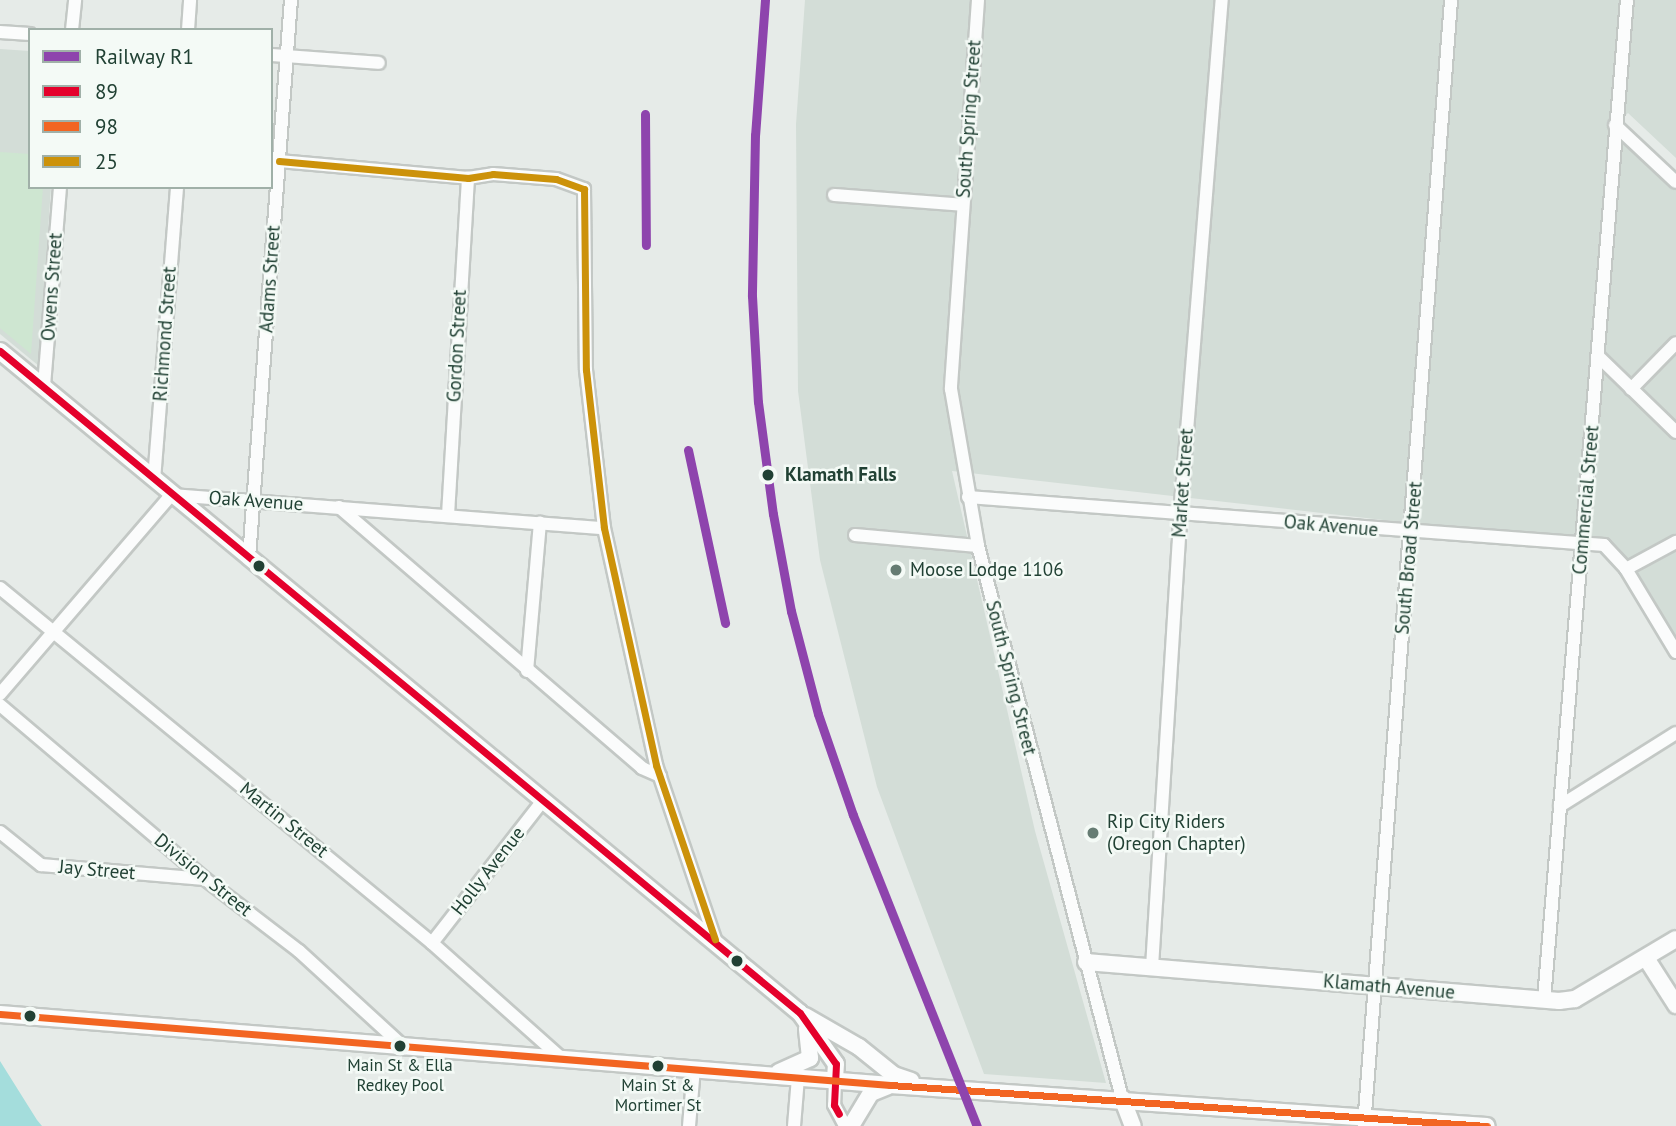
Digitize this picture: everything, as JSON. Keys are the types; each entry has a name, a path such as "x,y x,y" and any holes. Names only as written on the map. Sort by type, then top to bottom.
{"street":[{"path":"72,28 75,0"},
{"path":"188,28 190,0"},
{"name":"Adams Street","path":"249,558 291,0"},
{"name":"South Spring Street","path":"978,0 950,389 978,546 1122,1098"},
{"name":"Market Street","path":"1152,967 1181,510 1222,0"},
{"name":"South Broad Street","path":"1364,1121 1451,0"},
{"name":"Commercial Street","path":"1544,1000 1600,358 1615,125 1628,0"},
{"path":"0,32 28,34"},
{"path":"273,55 379,63"},
{"path":"1615,125 1676,182"},
{"path":"279,161 468,178 494,174 556,179 584,189 586,370 604,528 660,776 715,939"},
{"name":"Gordon Street","path":"447,515 468,178"},
{"name":"Owens Street","path":"44,386 60,189"},
{"name":"Richmond Street","path":"154,480 177,189"},
{"path":"834,195 963,205"},
{"path":"1631,389 1676,343"},
{"path":"0,351 171,495 715,939 800,1013 859,1047 894,1075 929,1088"},
{"path":"1600,358 1676,432"},
{"path":"0,694 171,495"},
{"name":"Oak Avenue","path":"171,495 604,528"},
{"name":"Oak Avenue","path":"968,498 1181,510 1411,532 1604,545 1626,569 1676,652"},
{"path":"339,507 642,768 660,776"},
{"path":"527,671 540,523"},
{"path":"855,535 978,546"},
{"path":"1626,569 1676,542"},
{"name":"Martin Street","path":"0,588 432,943 562,1059"},
{"name":"Division Street","path":"0,705 205,878 299,951 405,1048"},
{"path":"1560,806 1676,733"},
{"name":"Holly Avenue","path":"432,943 544,799"},
{"name":"Jay Street","path":"0,832 41,865 205,878"},
{"name":"Klamath Avenue","path":"1086,962 1544,1000 1575,999 1676,939"},
{"path":"1646,958 1676,1005"},
{"path":"770,1075 810,1058 811,1038 800,1013"},
{"path":"800,1013 836,1064 834,1105 845,1126"},
{"path":"0,1014 929,1088 1122,1098 1364,1121 1487,1126"},
{"path":"689,1126 694,1068"},
{"path":"794,1126 798,1077"},
{"path":"851,1126 871,1093 890,1085"},
{"path":"1122,1098 1133,1126"}],"shaded area":[{"path":"805,0 1676,0 1676,158 1628,113 1615,125 1676,182 1676,652 1604,545 952,471 1035,831 1106,1083 984,1074 877,787 820,560 798,391 796,124"},
{"path":"0,49 28,51 28,189 51,189 39,366 0,334"}],"green space":[{"path":"0,152 28,154 28,189 43,189 31,354 0,328"}],"water":[{"path":"0,1061 37,1120 42,1126 0,1126"}],"railway":[{"path":"765,0 755,135 752,296 758,402 773,514 791,611 818,714 853,815 977,1126"},
{"path":"645,114 646,245"},
{"path":"688,450 725,623"}],"rail line":[{"name":"R1","path":"765,0 755,135 752,296 758,402 773,514 791,611 818,714 853,815 977,1126"},
{"name":"R1","path":"645,114 646,245"},
{"name":"R1","path":"688,450 725,623"}],"transit line":[{"name":"25","path":"279,161 468,178 493,174 556,179 584,189 586,370 604,528 656,765 715,939"},
{"name":"89","path":"0,351 800,1013 836,1064 834,1105 839,1114"},
{"name":"98","path":"0,1014 890,1085 1487,1126"}],"place":[{"name":"Klamath Falls","path":"768,475"},
{"name":"Moose Lodge 1106","path":"896,570"},
{"name":"Rip City Riders (Oregon Chapter)","path":"1093,833"},
{"name":"Main St & Ella Redkey Pool","path":"400,1046"},
{"name":"Main St & Mortimer St","path":"658,1066"}]}
